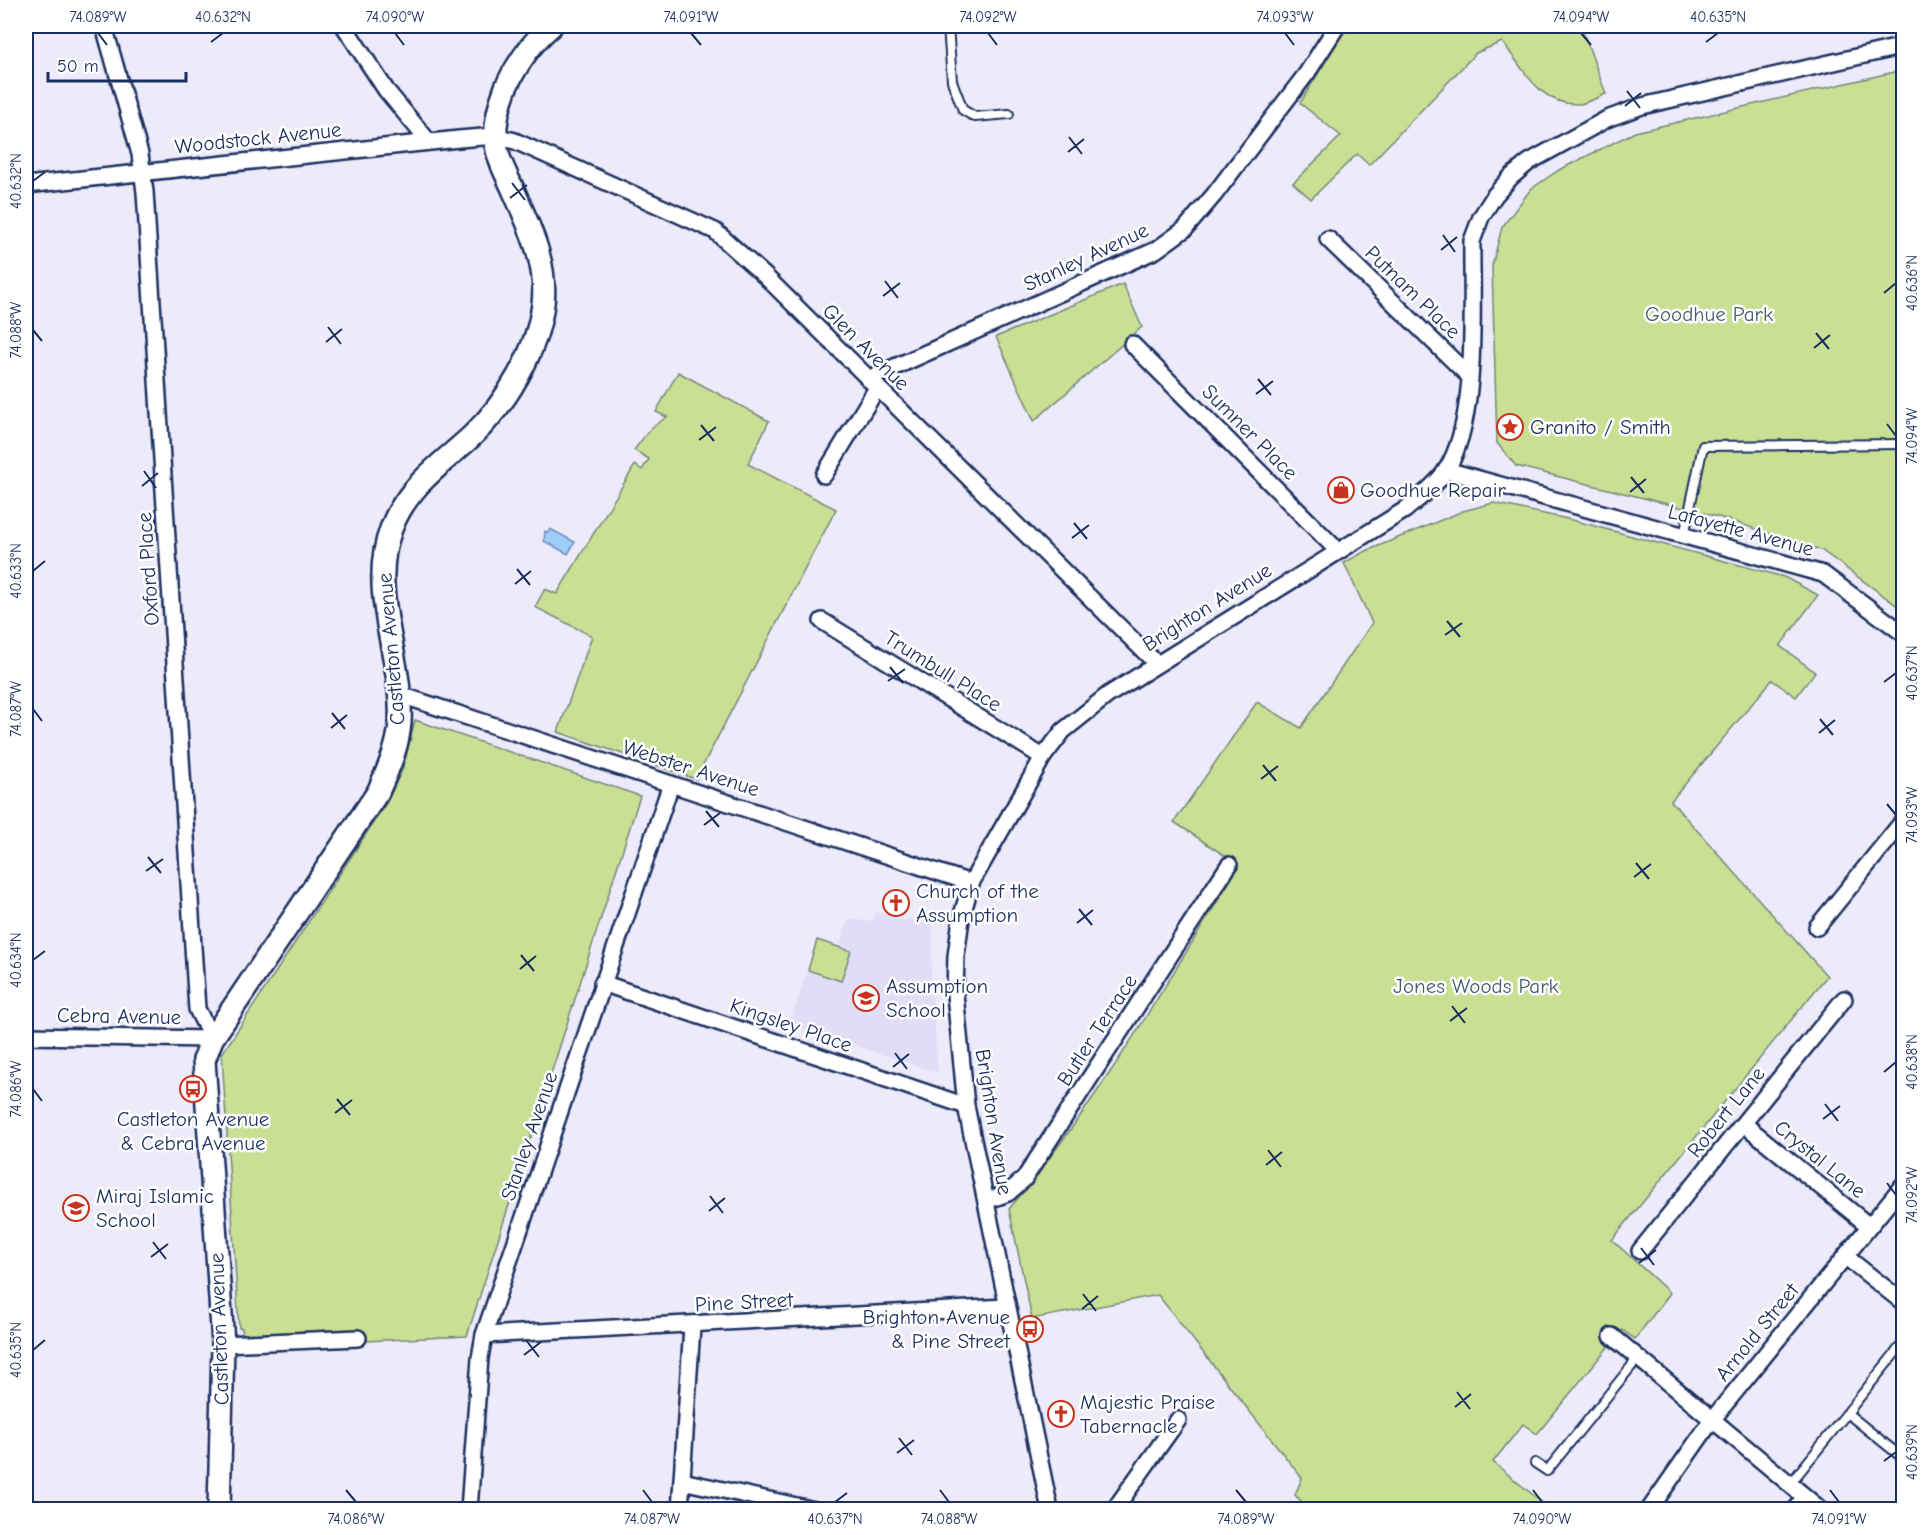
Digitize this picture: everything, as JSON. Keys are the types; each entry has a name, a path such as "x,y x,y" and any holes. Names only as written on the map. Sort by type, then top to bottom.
{"street":[{"name":"Oxford Place","path":"104,26 143,172 197,1009 212,1039"},
{"path":"344,26 386,90 429,142"},
{"name":"Castleton Avenue","path":"219,1509 223,1344 204,1060 212,1039 378,792 396,744 400,721 398,694 383,590 386,548 392,526 412,491 472,435 499,404 530,349 543,303 538,253 499,157 495,136 509,81 525,54 551,26"},
{"name":"Stanley Avenue","path":"873,383 1156,250 1185,229 1307,73 1337,26"},
{"name":"Brighton Avenue","path":"1050,1509 1006,1307 966,1106 955,984 961,919 971,883 1042,757 1072,724 1108,695 1337,550 1405,510 1431,488 1446,470 1457,446 1466,413 1472,241 1495,195 1529,162 1607,119 1642,106 1904,46"},
{"name":"Woodstock Avenue","path":"26,185 495,136"},
{"name":"Glen Avenue","path":"495,136 515,141 715,231 873,383 1157,664"},
{"name":"Putnam Place","path":"1328,239 1469,376"},
{"name":"Sumner Place","path":"1132,344 1337,550"},
{"path":"825,475 873,383"},
{"name":"Lafayette Avenue","path":"1446,470 1823,574 1904,634"},
{"name":"Trumbull Place","path":"822,621 1042,757"},
{"name":"Webster Avenue","path":"398,694 971,883"},
{"name":"Stanley Avenue","path":"469,1509 480,1358 484,1335 671,784"},
{"path":"1817,927 1904,820"},
{"name":"Butler Terrace","path":"986,1201 1008,1193 1024,1179 1229,865"},
{"name":"Kingsley Place","path":"603,983 966,1106"},
{"name":"Robert Lane","path":"1640,1251 1844,999"},
{"name":"Cebra Avenue","path":"26,1035 212,1039"},
{"name":"Crystal Lane","path":"1743,1124 1869,1226"},
{"name":"Arnold Street","path":"1648,1509 1712,1420 1904,1184"},
{"path":"1846,1257 1904,1303"},
{"name":"Pine Street","path":"484,1335 692,1326 1006,1307"},
{"path":"680,1509 692,1326"},
{"path":"1612,1336 1821,1509"},
{"path":"223,1344 358,1338"},
{"path":"1114,1509 1178,1420"},
{"path":"682,1481 815,1509"}],"lane":[{"path":"948,26 952,81 963,110 975,117 1009,114"},
{"path":"1684,536 1703,446 1904,444"},
{"path":"1791,1484 1904,1342"},
{"path":"1535,1463 1547,1472 1638,1358"},
{"path":"1847,1413 1904,1459"},
{"path":"1790,1509 1803,1494"}],"shaded area":[{"name":"Assumption School","path":"876,912 905,921 906,919 934,923 931,972 938,1073 790,1024 817,940 839,947 848,920 872,921"}],"green space":[{"path":"1347,26 1581,26 1606,94 1579,104 1553,99 1525,74 1502,42 1476,53 1369,165 1357,154 1311,199 1293,183 1341,136 1300,103"},
{"name":"Goodhue Park","path":"1903,70 1903,610 1821,550 1719,517 1516,466 1497,443 1492,266 1502,227 1531,189 1559,170 1635,132"},
{"path":"1123,284 1142,327 1034,421 996,337"},
{"path":"678,372 769,421 748,464 836,509 696,779 558,732 592,636 535,607 545,589 557,594 635,465 642,470 649,459 634,450 651,428 667,417 656,412"},
{"name":"Jones Woods Park","path":"1493,503 1572,520 1784,577 1818,595 1780,646 1815,672 1796,697 1772,680 1671,801 1827,976 1612,1240 1670,1293 1635,1339 1622,1330 1537,1434 1523,1424 1493,1462 1550,1509 1309,1509 1295,1495 1302,1478 1158,1295 1032,1319 1009,1209 1072,1128 1101,1086 1238,868 1233,861 1174,822 1257,702 1301,728 1372,623 1344,563 1364,552 1463,511"},
{"path":"415,720 640,796 467,1336 365,1341 364,1333 360,1330 243,1337 242,1328 239,1328 222,1054 387,802 403,768"},
{"path":"817,940 851,951 841,981 808,970"}],"water":[{"path":"550,529 575,542 568,554 544,541 545,531 548,533"}],"place":[{"name":"Granito / Smith","path":"1510,427"},
{"name":"Goodhue Repair","path":"1341,490"},
{"name":"Church of the Assumption","path":"896,903"},
{"name":"Assumption School","path":"866,998"},
{"name":"Castleton Avenue & Cebra Avenue","path":"193,1089"},
{"name":"Miraj Islamic School","path":"76,1208"},
{"name":"Brighton Avenue & Pine Street","path":"1030,1329"},
{"name":"Majestic Praise Tabernacle","path":"1061,1414"}]}
